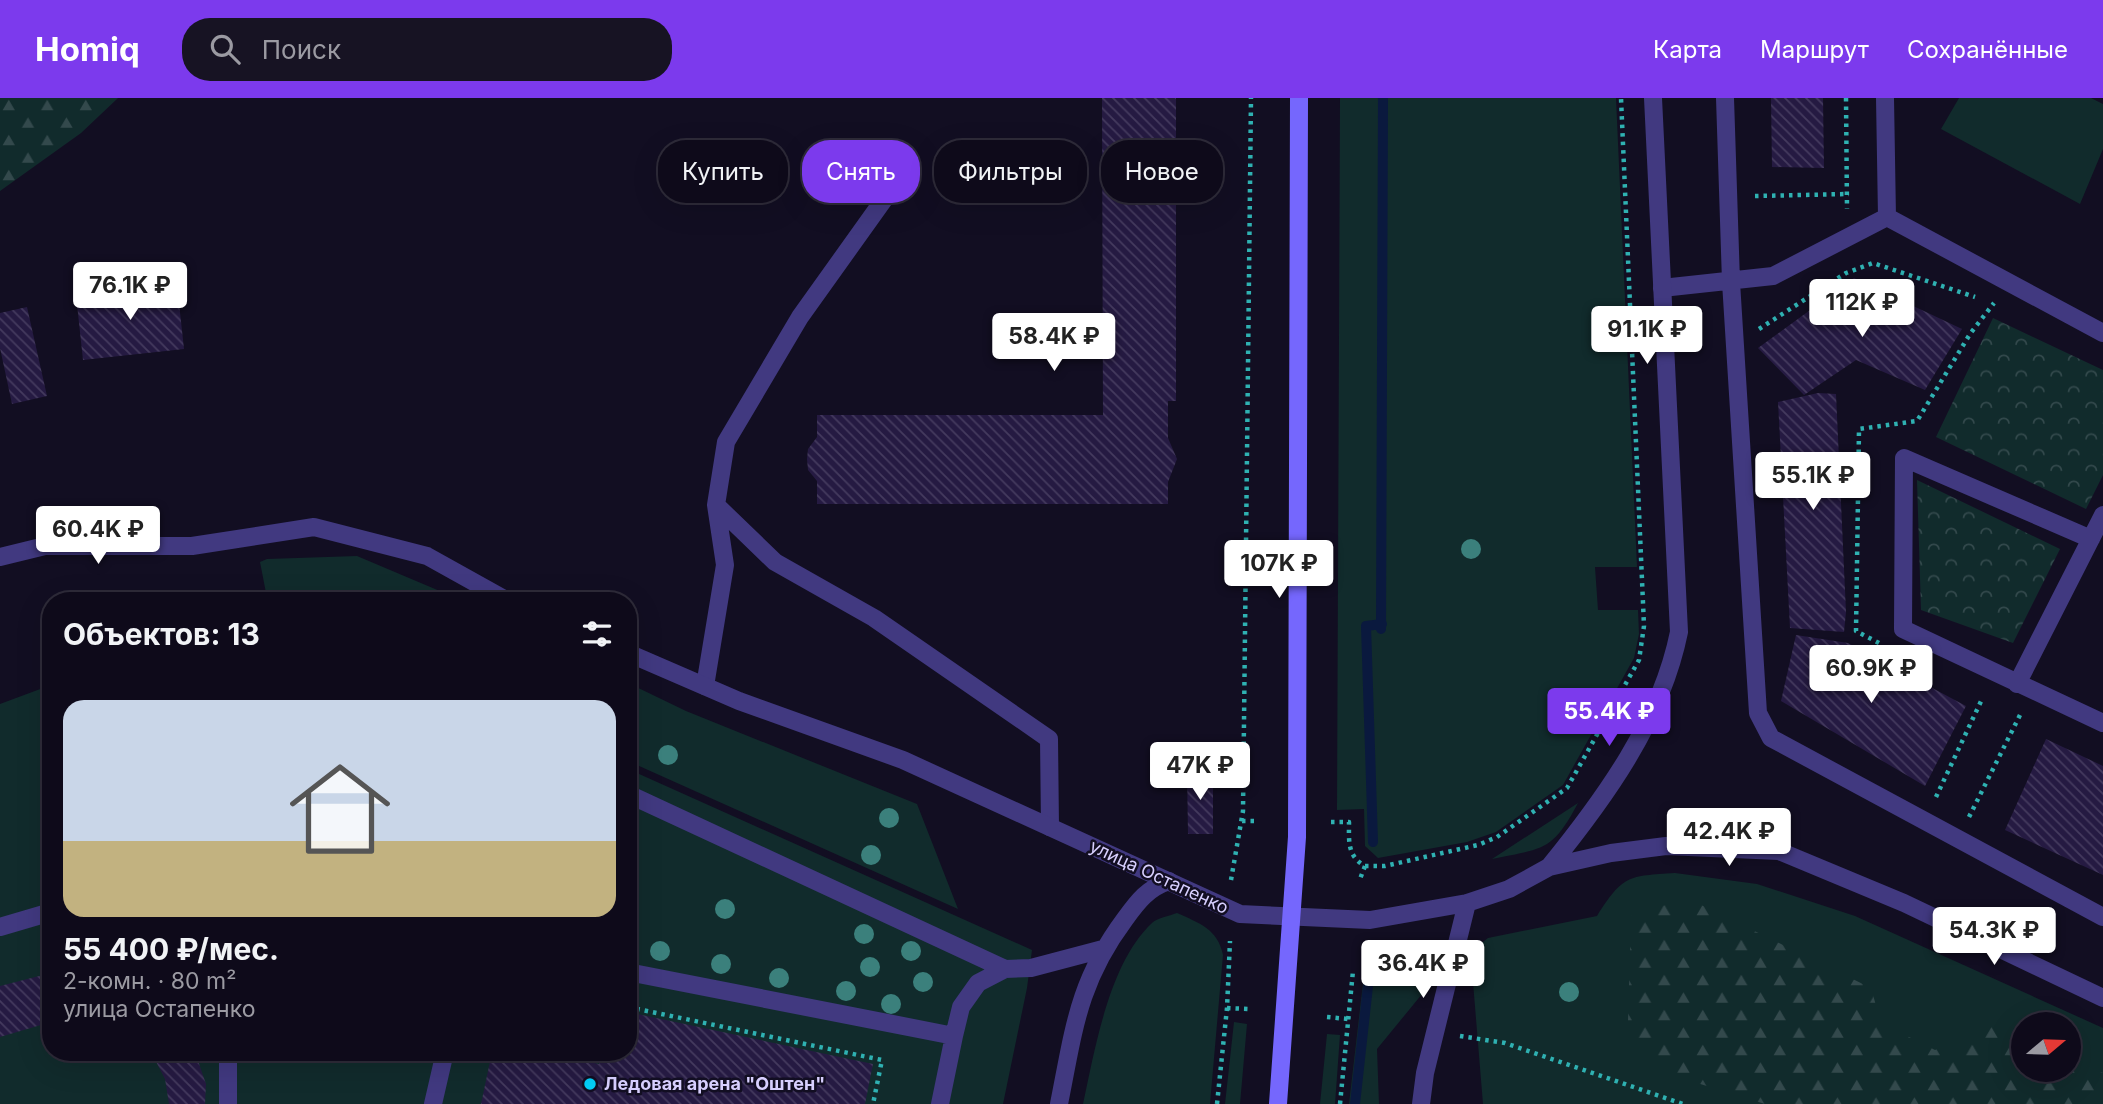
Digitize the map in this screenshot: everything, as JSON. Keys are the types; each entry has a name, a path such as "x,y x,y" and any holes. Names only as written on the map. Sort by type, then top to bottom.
{"main road":[{"path":"1278,1104 1297,822 1299,98"}],"street":[{"path":"1549,867 1607,790 1655,709 1671,672 1679,632 1653,98"},
{"path":"1725,98 1731,282 1758,713 1771,738 2103,917"},
{"path":"1885,98 1886,217"},
{"path":"705,686 725,565 716,505 726,442 800,317 881,203"},
{"path":"1662,288 1773,276 1886,217"},
{"path":"1886,217 2103,333"},
{"path":"2091,539 1904,458 1903,629 2103,723"},
{"path":"716,505 775,562 874,618 1049,739 1050,827"},
{"path":"2017,684 2103,515"},
{"path":"0,557 45,546 192,546 314,527 427,556 492,592"},
{"name":"улица Остапенко","path":"637,657 705,686 903,760 1240,914 1370,920 1467,903 1509,889 1549,867 1611,853 1666,846 1780,851 1904,903 2103,998"},
{"path":"637,798 1005,970"},
{"path":"1059,1104 1080,997 1102,949 1152,887 1169,881"},
{"path":"1421,1104 1435,1033 1467,903"},
{"path":"0,927 42,915"},
{"path":"940,1104 961,1007 978,983 1005,970 1031,968 1102,949"},
{"path":"637,974 954,1036"},
{"path":"228,1061 228,1104"},
{"path":"433,1104 443,1061"}],"path":[{"path":"1231,880 1242,821 1251,98"},
{"path":"1331,822 1349,822 1350,850 1354,860 1365,866 1385,866 1478,845 1497,837 1567,789 1639,660 1644,626 1621,98"},
{"path":"1846,98 1849,194 1844,240 1846,273"},
{"path":"1750,208 1751,196 1849,194"},
{"path":"1748,336 1846,273 1873,263 2006,309"},
{"path":"1931,808 1983,697"},
{"path":"1242,821 1257,821"},
{"path":"1360,880 1365,866"},
{"path":"1217,1104 1227,1009 1230,941"},
{"path":"1340,1104 1353,971"},
{"path":"637,1009 882,1060 873,1104"},
{"path":"1227,1009 1249,1009"},
{"path":"1326,1017 1348,1019"},
{"path":"1435,1033 1505,1043 1683,1104"}],"green space":[{"path":"0,98 118,98 81,133 0,191"},
{"path":"1340,98 1616,98 1637,567 1595,567 1598,610 1638,610 1639,634 1634,658 1563,785 1496,832 1467,842 1378,858 1365,846 1364,809 1337,810"},
{"path":"1959,98 2091,98 2103,104 2103,149 2080,204 1941,129"},
{"path":"1993,318 2103,370 2103,475 2086,509 1936,437"},
{"path":"1917,480 2060,549 2013,643 1921,610"},
{"path":"357,556 442,592 266,592 260,562 267,559"},
{"path":"637,687 686,711 917,804 958,909 637,765"},
{"path":"42,688 42,1061 637,1061 637,773 1032,950 1027,988 1003,1104 0,1104 0,704"},
{"path":"1578,803 1561,831 1545,845 1492,859"},
{"path":"1675,873 1757,884 1855,916 2068,1012 2011,1012 2011,1082 2081,1082 2081,1018 2103,1028 2103,1104 1483,1104 1472,970 1474,949 1488,938 1597,916 1621,885 1637,877"},
{"path":"1687,898 1871,988 1881,1023 1935,1050 1995,1025 2011,1032 2011,1082 2081,1082 2081,1063 2103,1073 2103,1104 1765,1104 1655,1070 1628,1022 1631,916"},
{"path":"1177,913 1212,933 1223,955 1210,1104 1083,1104 1106,1008 1125,960 1152,923"},
{"path":"1424,954 1435,963 1427,988 1377,1049 1379,1104 1349,1104 1365,966"},
{"path":"1234,1022 1247,1024 1240,1104 1225,1104"},
{"path":"1327,1034 1340,1035 1335,1104 1320,1104"}],"building":[{"path":"1102,98 1176,98 1176,140 1102,140"},
{"path":"1771,98 1823,98 1824,168 1772,167"},
{"path":"1102,203 1176,203 1176,401 1168,401 1168,438 1177,459 1168,482 1168,504 817,504 817,481 808,470 808,449 817,437 817,415 1103,415"},
{"path":"1854,278 1962,329 1925,390 1856,360 1804,395 1758,348"},
{"path":"177,285 184,349 83,360 76,295"},
{"path":"27,307 47,396 12,404 0,348 0,313"},
{"path":"1818,393 1836,394 1846,612 1844,632 1790,628 1778,402"},
{"path":"1796,635 1848,643 1966,706 1925,786 1781,701"},
{"path":"2046,739 2103,766 2103,875 2005,830"},
{"path":"1187,770 1213,770 1213,834 1188,834"},
{"path":"42,975 42,1025 0,1037 0,986"},
{"path":"637,1014 873,1064 865,1104 481,1104 490,1061 585,1061 599,1064 600,1061 637,1061"},
{"path":"156,1061 198,1061 206,1084 205,1104 169,1104 165,1079"}],"waterway":[{"path":"1381,629 1383,98"},
{"path":"1373,842 1366,626 1382,624"},
{"path":"1355,1104 1368,986"}],"place":[{"name":"Ледовая арена \"Оштен\"","path":"590,1084"}]}
